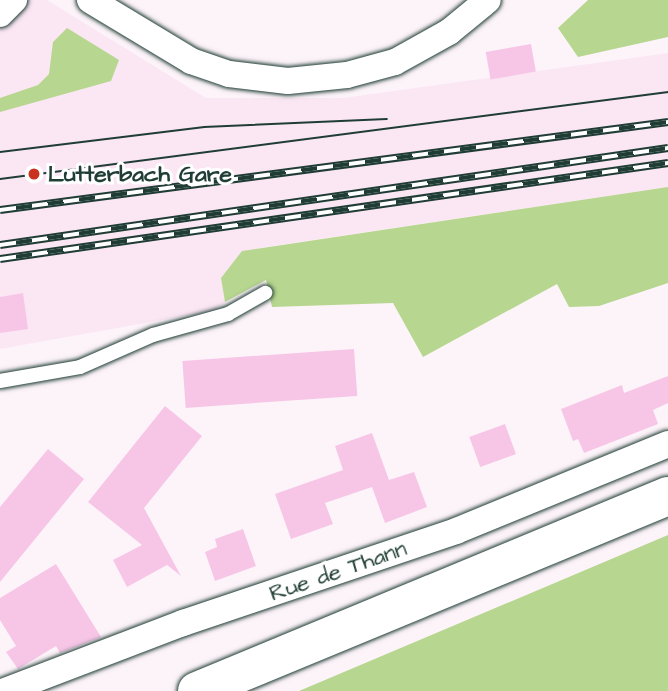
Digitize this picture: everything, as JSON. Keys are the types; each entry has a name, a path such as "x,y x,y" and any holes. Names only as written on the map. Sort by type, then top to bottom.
{"main road":[{"path":"197,691 668,496"}],"street":[{"path":"0,14 14,0"},
{"path":"90,0 175,52 229,74 311,80 364,71 415,54 488,0"},
{"name":"Rue de Thann","path":"5,691 183,623 456,531 668,444"}],"lane":[{"path":"0,382 80,367 153,335 228,314 265,293"}],"shaded area":[{"path":"24,0 47,0 206,98 343,98 668,53 668,187 259,248 221,278 225,302 212,311 0,349 0,23"}],"green space":[{"path":"588,0 668,0 668,37 578,57 558,28"},
{"path":"67,28 119,60 111,81 0,112 0,98 38,85 49,74 53,42"},
{"path":"668,187 668,283 599,306 569,307 557,284 423,357 393,303 272,307 266,280 225,302 221,278 242,251"},
{"path":"668,535 668,691 299,691 557,582"}],"building":[{"path":"531,44 536,72 491,80 486,52"},
{"path":"23,293 28,329 0,333 0,297"},
{"path":"354,349 357,396 186,408 182,361"},
{"path":"668,376 668,403 653,410 658,424 584,453 578,439 573,441 561,409 622,385 624,393"},
{"path":"165,406 202,436 144,508 181,576 167,565 127,587 113,560 142,545 88,502"},
{"path":"505,424 516,454 480,467 469,437"},
{"path":"372,433 389,480 414,472 427,507 385,523 372,487 325,503 333,524 291,539 275,494 343,470 335,446"},
{"path":"48,449 84,479 0,582 0,507"},
{"path":"243,529 256,566 215,581 205,552 217,547 215,539"},
{"path":"56,564 101,637 60,653 56,646 18,669 6,652 16,646 0,620 0,598"}],"tram line":[{"path":"0,179 668,92"},
{"path":"0,152 204,127 387,119"}],"railway":[{"path":"0,210 668,122"},
{"path":"0,245 668,148"},
{"path":"0,259 668,163"}],"place":[{"name":"Lutterbach Gare","path":"34,174"}]}
